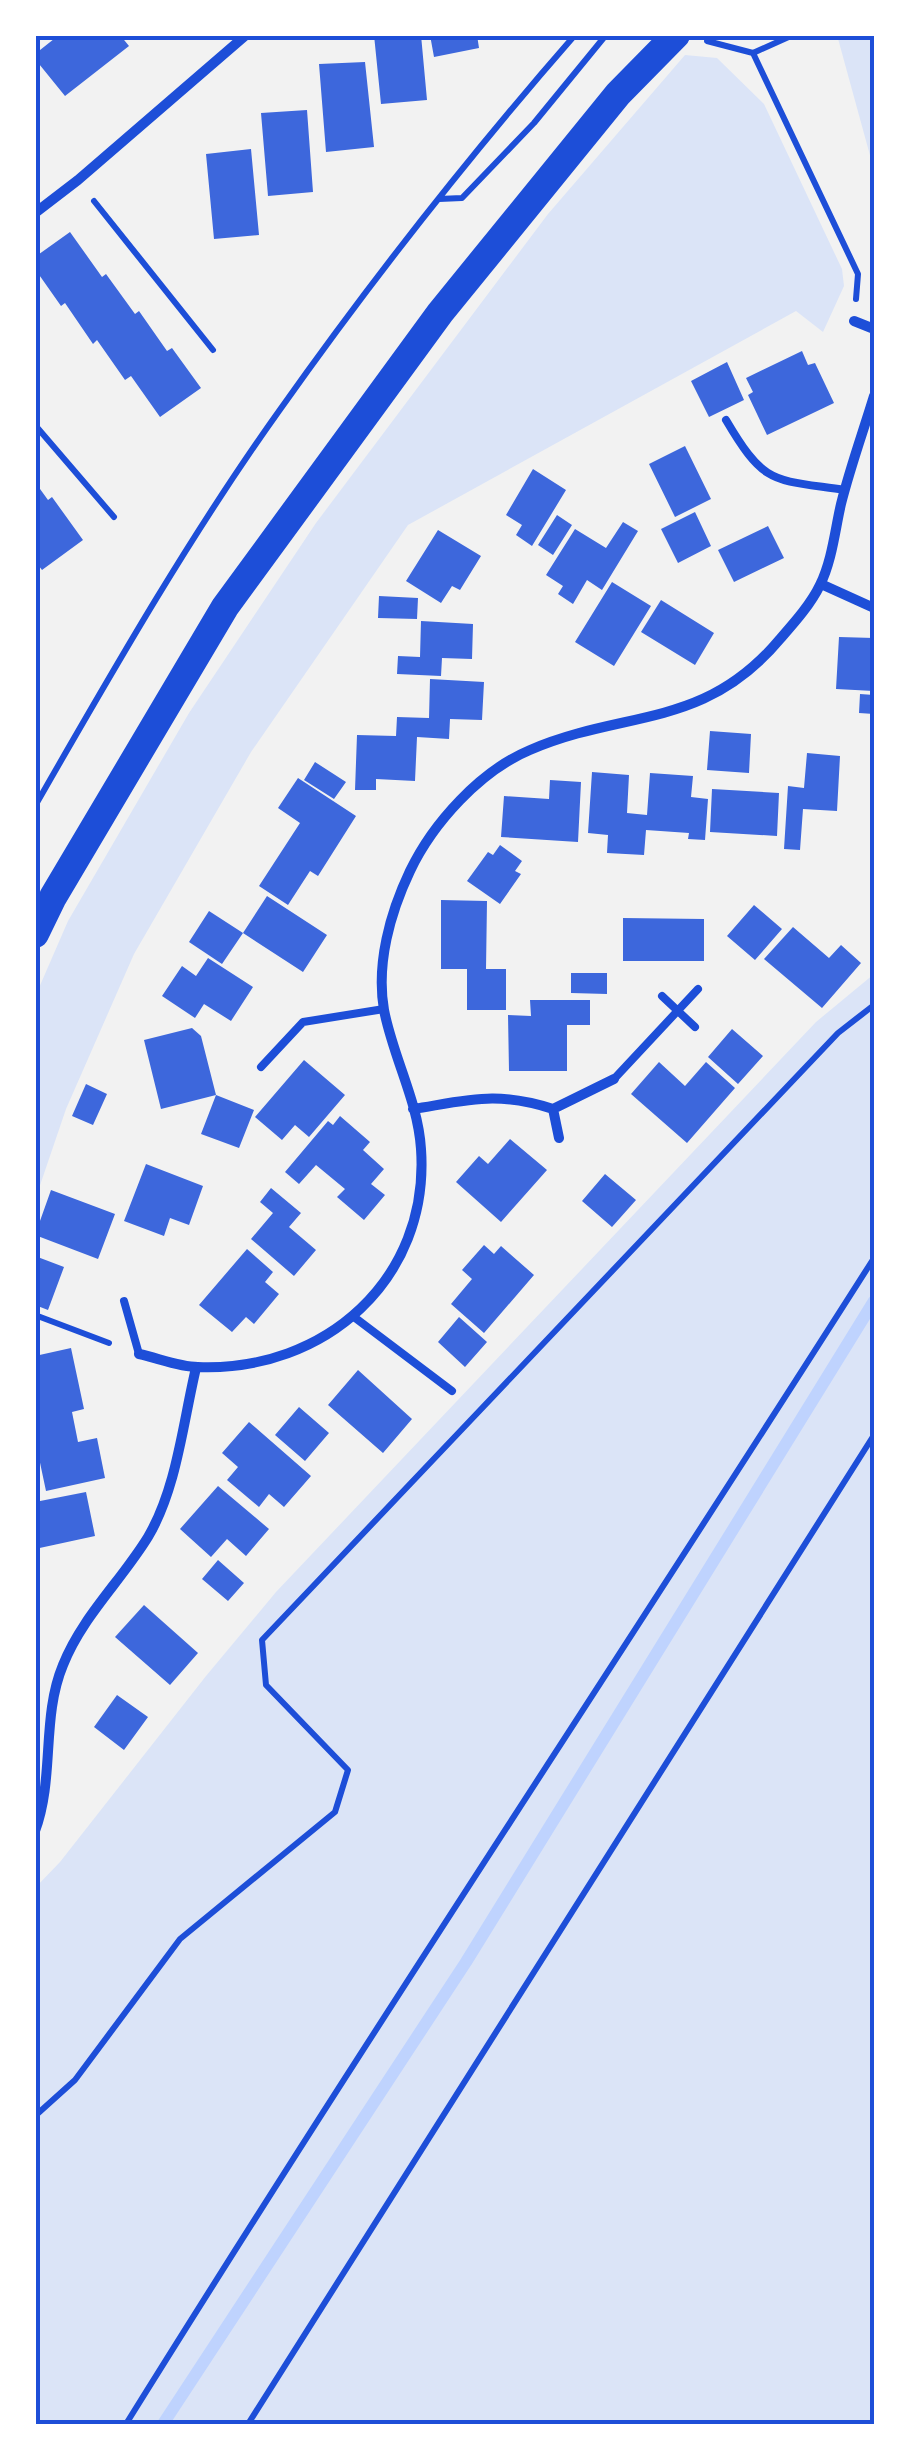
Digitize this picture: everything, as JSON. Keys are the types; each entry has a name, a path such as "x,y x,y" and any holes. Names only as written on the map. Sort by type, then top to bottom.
{"highway":[{"path":"35,934 53,896 226,607 440,313 618,94 690,37"}],"street":[{"path":"35,213 246,35"},
{"path":"854,321 874,330"},
{"path":"139,1354 196,1368 280,1356 329,1335 354,1317 379,1291 396,1265 420,1202 422,1147 384,1009 384,966 396,904 428,840 473,789 529,750 685,708 749,674 795,622 821,584 844,490 874,396"},
{"path":"821,584 874,608"},
{"path":"414,1109 495,1096 553,1109 614,1079"},
{"path":"553,1109 559,1138"},
{"path":"35,1831 46,1790 51,1698 80,1632 148,1538 160,1513 196,1368"}],"lane":[{"path":"726,420 753,463 766,474 844,490"},
{"path":"614,1079 698,990"},
{"path":"662,996 695,1027"},
{"path":"260,1067 303,1022 384,1009"},
{"path":"124,1301 139,1354"},
{"path":"354,1317 452,1391"}],"path":[{"path":"35,806 138,628 277,413 437,199 576,35"},
{"path":"437,199 462,198 534,123 606,35"},
{"path":"690,37 754,53 793,35"},
{"path":"754,53 858,274 854,321"},
{"path":"78,180 214,350"},
{"path":"35,424 114,516"},
{"path":"35,2116 75,2080 180,1939 335,1812 348,1770 266,1686 262,1640 838,1033 874,1005"},
{"path":"126,2424 429,1945 660,1594 874,1258"},
{"path":"35,1315 139,1354"},
{"path":"248,2424 874,1435"}],"shaded area":[{"path":"837,35 874,35 874,170"},
{"path":"685,55 717,58 764,104 842,269 844,286 823,332 796,311 408,525 251,752 134,954 66,1109 35,1200 35,997 68,921 189,713 316,523 548,214"},
{"path":"874,974 874,2424 35,2424 35,1888 276,1592 816,1022"}],"building":[{"path":"59,35 120,35 129,46 65,96 35,59 35,54"},
{"path":"374,35 421,35 427,100 381,104"},
{"path":"430,35 477,35 479,48 434,57"},
{"path":"365,62 374,147 326,152 319,64"},
{"path":"307,110 313,192 268,196 261,113"},
{"path":"251,149 259,235 214,239 206,154"},
{"path":"70,232 102,277 106,274 135,314 139,311 167,351 172,348 201,388 160,417 131,376 125,380 97,340 93,344 35,269 35,257"},
{"path":"802,351 808,365 815,363 834,403 767,435 748,395 753,392 746,378"},
{"path":"727,362 744,400 709,417 691,381"},
{"path":"685,446 711,499 675,517 649,464"},
{"path":"533,469 566,490 532,546 516,535 522,525 506,515"},
{"path":"35,482 48,500 52,497 83,540 42,570 35,561"},
{"path":"695,512 711,546 678,563 661,529"},
{"path":"557,515 572,525 553,555 538,545"},
{"path":"623,522 638,531 602,590 587,580 573,604 558,594 563,586 546,575 575,529 606,548"},
{"path":"768,526 784,558 734,582 718,550"},
{"path":"438,530 481,556 460,590 452,586 441,603 406,581"},
{"path":"612,582 651,606 614,666 575,642"},
{"path":"379,596 418,598 417,619 378,618"},
{"path":"661,600 714,633 695,665 641,632"},
{"path":"421,621 473,624 472,659 442,658 441,676 397,674 398,656 420,657"},
{"path":"839,637 874,638 874,691 836,689"},
{"path":"430,679 484,682 482,720 450,719 449,739 417,737 415,781 376,779 376,790 355,790 357,735 396,736 397,717 429,718"},
{"path":"860,694 874,695 874,714 859,713"},
{"path":"710,731 751,734 749,773 707,770"},
{"path":"807,753 840,756 837,811 803,809 800,850 784,849 788,786 804,788"},
{"path":"315,762 346,782 334,799 304,780"},
{"path":"592,772 629,775 627,813 647,815 650,773 693,776 691,797 708,799 705,840 688,839 689,833 646,830 644,855 607,853 608,835 588,833"},
{"path":"298,778 356,816 318,876 310,871 288,905 259,886 300,823 278,808"},
{"path":"550,780 581,782 578,842 501,837 504,796 549,799"},
{"path":"712,789 779,793 777,836 710,832"},
{"path":"500,845 522,861 515,871 521,874 500,904 467,881 488,852 493,855"},
{"path":"267,896 327,935 303,972 243,933"},
{"path":"441,900 487,901 486,969 506,969 506,1010 467,1010 467,969 441,969"},
{"path":"754,905 782,929 755,960 727,936"},
{"path":"209,911 243,933 222,964 189,942"},
{"path":"623,918 704,919 704,961 623,961"},
{"path":"793,927 829,958 841,945 861,963 822,1008 764,959"},
{"path":"208,958 253,987 231,1021 204,1004 195,1018 162,996 182,966 196,976"},
{"path":"571,973 607,973 607,994 571,993"},
{"path":"530,1000 590,1000 590,1025 567,1025 567,1071 509,1071 508,1015 531,1016"},
{"path":"192,1028 201,1036 216,1095 161,1109 144,1040"},
{"path":"732,1029 763,1056 738,1084 708,1057"},
{"path":"304,1060 345,1095 309,1137 295,1125 282,1140 255,1117"},
{"path":"659,1062 685,1086 706,1062 735,1088 687,1143 631,1094"},
{"path":"86,1084 107,1094 93,1125 72,1116"},
{"path":"216,1095 254,1110 239,1148 201,1134"},
{"path":"340,1116 370,1142 363,1150 384,1169 371,1184 385,1195 364,1220 337,1197 345,1189 316,1165 299,1184 285,1172 328,1121 333,1125"},
{"path":"510,1139 547,1170 501,1222 456,1182 479,1156 488,1164"},
{"path":"146,1164 203,1186 189,1225 170,1218 164,1236 124,1221"},
{"path":"605,1174 636,1200 612,1227 582,1201"},
{"path":"271,1188 301,1213 289,1227 316,1250 294,1276 251,1239 273,1213 260,1202"},
{"path":"51,1190 115,1214 98,1259 35,1235"},
{"path":"484,1245 494,1254 501,1246 534,1275 484,1333 451,1304 472,1279 462,1270"},
{"path":"247,1249 273,1272 265,1282 279,1294 254,1324 246,1317 232,1332 199,1305"},
{"path":"35,1256 64,1267 48,1310 35,1305"},
{"path":"459,1317 487,1342 465,1367 438,1342"},
{"path":"71,1348 84,1409 72,1412 78,1442 97,1438 105,1478 46,1491 35,1439 35,1405 40,1404 35,1356"},
{"path":"358,1370 412,1419 383,1453 328,1405"},
{"path":"299,1407 329,1433 305,1461 275,1435"},
{"path":"249,1422 311,1476 284,1507 269,1494 259,1507 227,1480 238,1467 222,1453"},
{"path":"218,1486 269,1529 246,1556 227,1539 211,1557 180,1529"},
{"path":"86,1492 95,1536 35,1549 35,1502"},
{"path":"218,1560 244,1583 228,1601 202,1579"},
{"path":"144,1605 198,1653 170,1685 115,1637"},
{"path":"117,1695 148,1717 124,1750 94,1727"}],"waterway":[{"path":"163,2424 466,1962 874,1301"}]}
